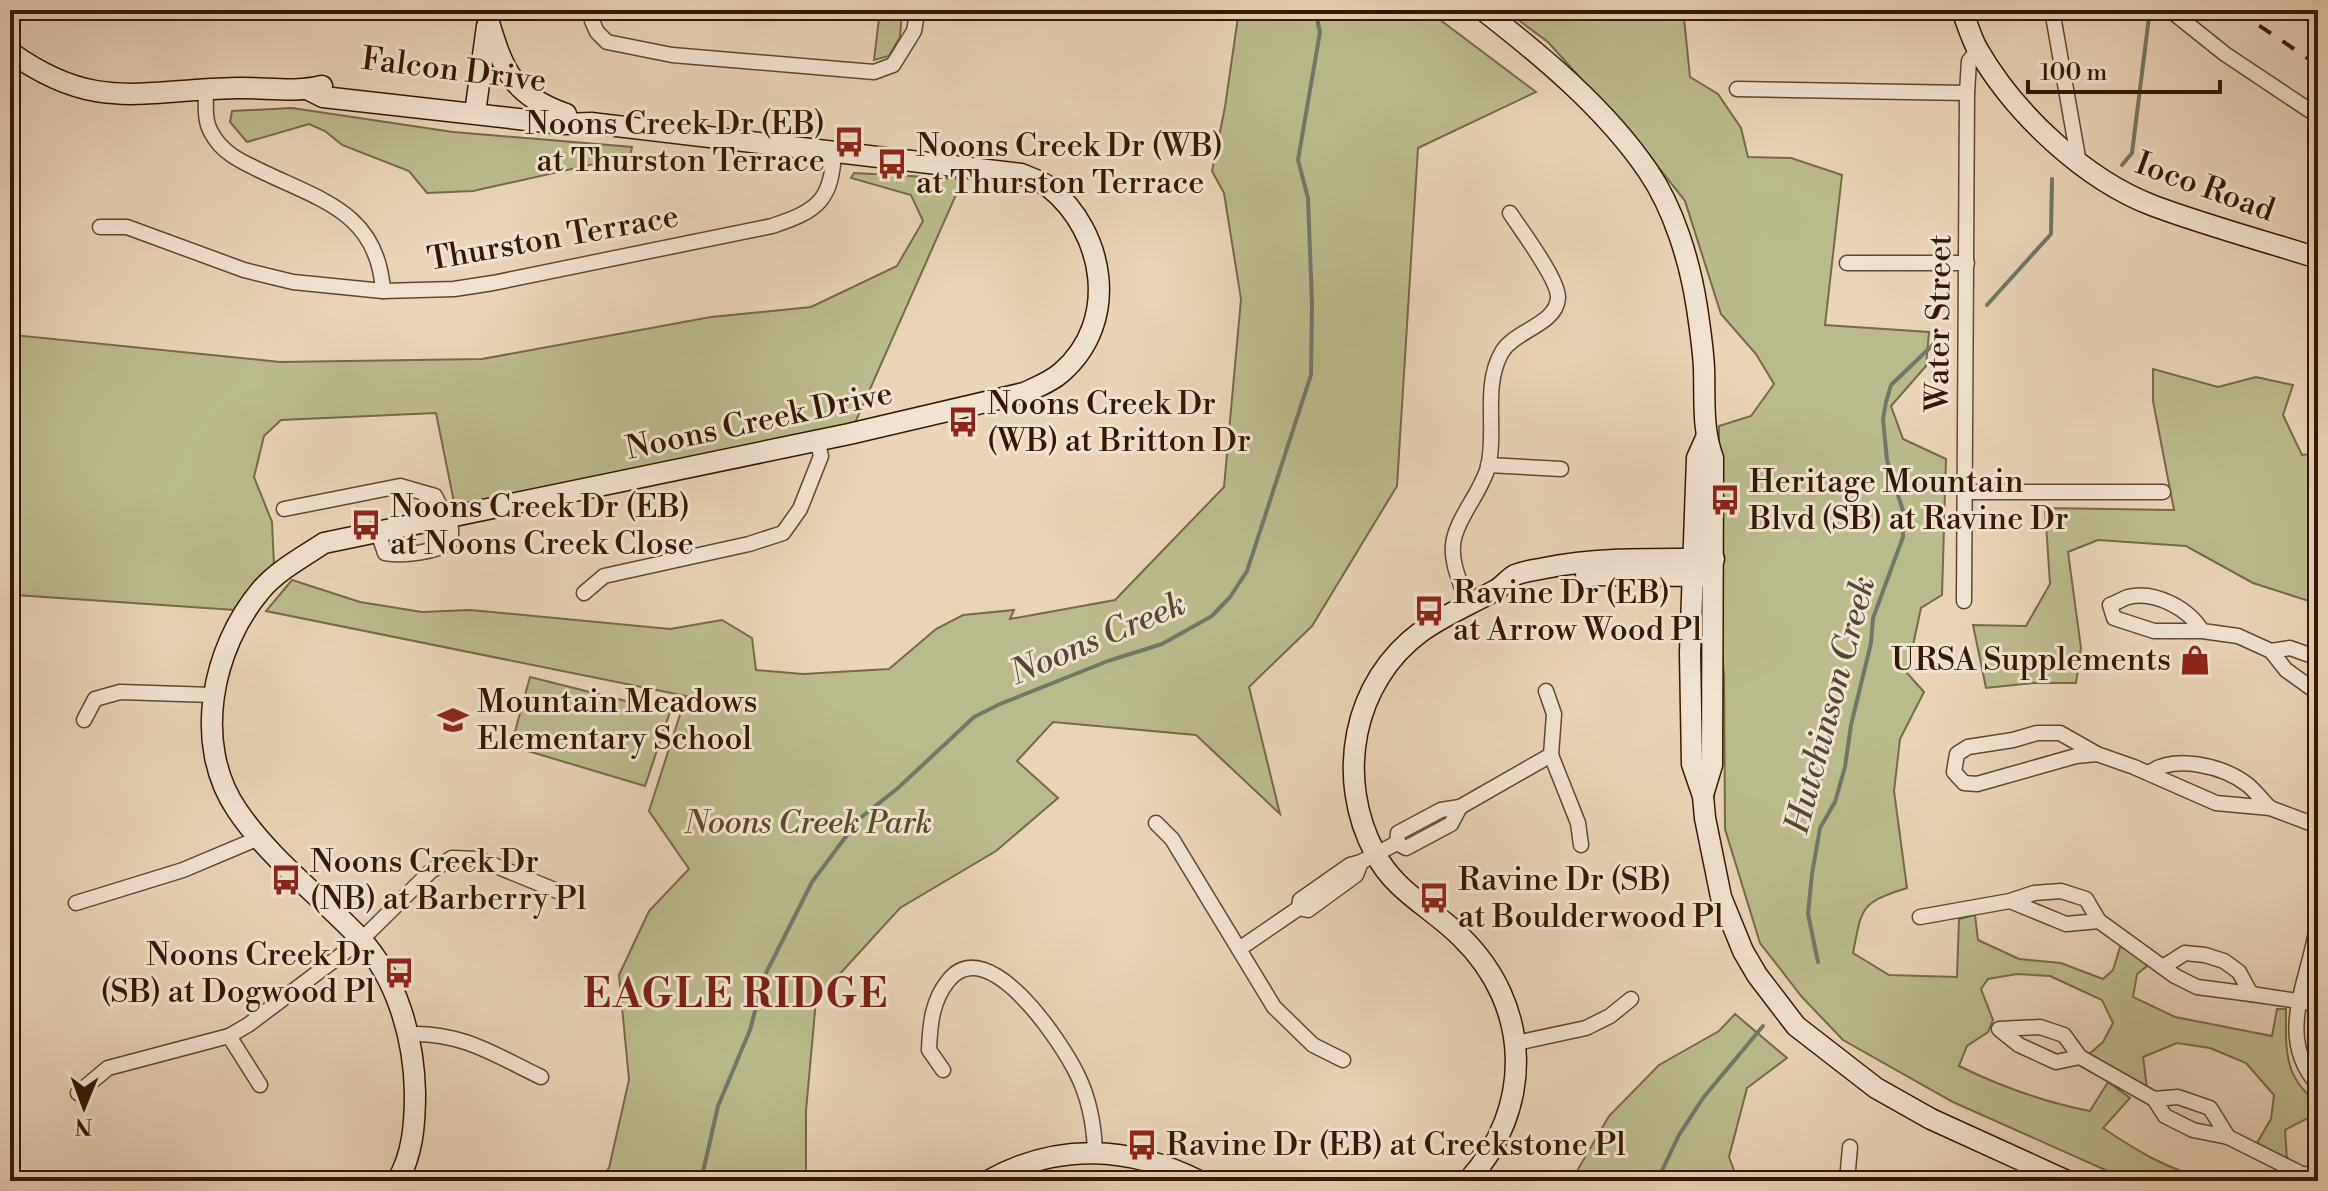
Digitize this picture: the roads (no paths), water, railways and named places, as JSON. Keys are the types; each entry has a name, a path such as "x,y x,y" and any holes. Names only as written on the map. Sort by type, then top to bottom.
{"street":[{"path":"593,10 592,21 607,42 672,55 874,72 893,65 914,31 917,14 914,10"},
{"path":"1483,10 1557,71 1613,126 1649,172 1673,222 1694,286 1703,353 1706,438 1697,458 1712,765 1703,796 1721,897 1743,951 1790,1020 1834,1057 1899,1103 2067,1181"},
{"name":"Ioco Road","path":"1962,10 1978,49 2011,95 2040,128 2079,163 2105,181 2152,205 2318,258"},
{"path":"2052,10 2079,163"},
{"path":"2170,10 2225,54 2318,116"},
{"path":"476,107 489,15"},
{"path":"489,15 500,60 515,85 542,106 566,114"},
{"name":"Water Street","path":"1964,601 1967,93 1969,61 1978,49"},
{"name":"Falcon Drive","path":"10,52 47,76 86,90 136,96 272,87 309,90 323,97 566,114 591,123"},
{"path":"1737,89 1967,93"},
{"name":"Thurston Terrace","path":"206,90 206,120 217,143 238,160 328,203 358,224 371,243 380,266 383,291 454,289 493,283 795,219 822,201 831,180 834,151"},
{"name":"Noons Creek Drive","path":"404,1179 415,1129 415,1068 409,1034 389,981 361,940 276,858 235,808 214,760 213,695 224,648 261,590 286,568 324,543 817,440 1024,393 1061,373 1082,347 1094,321 1099,292 1096,256 1090,240 1064,202 1047,185 1021,174 591,123 563,124 476,107"},
{"path":"1467,604 1452,555 1453,539 1488,465 1493,386 1498,361 1503,349 1519,333 1557,316 1558,293 1534,248 1510,213"},
{"path":"100,227 127,227 244,270 293,282 383,291"},
{"path":"1847,263 1967,263"},
{"path":"584,593 604,576 749,544 783,533 800,509 821,456 817,440"},
{"path":"1488,465 1561,469"},
{"path":"284,509 400,486 435,496 451,528 451,541 444,547 396,555 385,553 377,530"},
{"path":"1965,492 2163,492"},
{"path":"1468,1181 1489,1155 1506,1121 1516,1079 1516,1043 1502,995 1483,960 1458,934 1368,858 1353,780 1354,745 1362,713 1376,682 1399,652 1421,632 1499,589 1516,575 1574,563 1615,559 1704,568"},
{"path":"2202,631 2193,616 2168,602 2130,596 2110,605 2114,618 2154,631 2202,631 2238,636 2271,651 2286,670 2318,693"},
{"path":"2271,651 2290,648 2318,658"},
{"path":"1546,691 1554,714 1551,755 1578,823 1581,845"},
{"path":"84,720 95,699 120,692 213,695"},
{"path":"2097,754 2076,756 1977,784 1964,783 1954,772 1957,754 1968,747 2037,733 2060,733 2097,754 2216,803 2270,808 2318,827"},
{"path":"1239,949 1299,908 1300,900 1350,865 1397,843 1398,833 1441,810 1460,807 1551,755"},
{"path":"2149,773 2160,765 2188,763 2215,769 2247,784 2270,808"},
{"path":"1156,823 1172,839 1274,1007 1313,1045 1343,1060"},
{"path":"76,903 183,870 259,838"},
{"path":"78,1093 108,1068 229,1036 248,1025 361,940 431,871 452,858 479,859 562,893"},
{"path":"1920,917 2010,901 2034,893 2061,891 2086,899 2099,921 2163,967 2197,987 2318,1004"},
{"path":"2010,901 2066,924 2099,921"},
{"path":"2318,917 2296,1017 2298,1053 2318,1085"},
{"path":"2163,967 2185,953 2205,955 2224,961 2239,972 2251,994"},
{"path":"943,1070 929,1050 935,1005 952,976 962,968 973,966 983,969 1015,990 1066,1052 1087,1098 1095,1151"},
{"path":"1516,1043 1586,1028 1610,1016 1631,999"},
{"path":"2080,1057 2056,1062 2019,1045 1999,1029 2040,1027 2064,1035 2080,1057 2154,1099 2165,1116 2193,1130 2228,1137 2313,1175"},
{"path":"409,1034 433,1033 463,1040 541,1077"},
{"path":"229,1036 260,1085"},
{"path":"2154,1099 2178,1097 2210,1108 2228,1137"},
{"path":"1847,1181 1850,1147"},
{"path":"988,1181 1044,1157 1095,1151 1163,1164 1199,1181"}],"waterway":[{"name":"Noons Creek","path":"701,1181 718,1106 750,1030 764,977 812,882 859,819 898,788 974,717 1108,661 1162,644 1212,616 1230,597 1247,571 1311,375 1308,198 1298,160 1320,32 1315,10"},
{"name":"Hutchinson Creek","path":"2122,165 2132,153 2149,17"},
{"name":"Hutchinson Creek","path":"1987,305 2051,234 2052,179"},
{"name":"Hutchinson Creek","path":"1818,962 1808,914 1820,828 1835,802 1845,767 1851,725 1871,643 1873,618 1903,537 1903,511 1887,460 1883,419 1886,402 1891,385 1938,340"},
{"name":"Hutchinson Creek","path":"1657,1181 1679,1135 1703,1098 1763,1026"}],"railway":[{"path":"2236,10 2318,65"}],"place":[{"name":"Noons Creek Dr (EB) at Thurston Terrace","path":"849,142"},
{"name":"Noons Creek Dr (WB) at Thurston Terrace","path":"892,164"},
{"name":"Noons Creek Dr (WB) at Britton Dr","path":"963,422"},
{"name":"Heritage Mountain Blvd (SB) at Ravine Dr","path":"1725,500"},
{"name":"Noons Creek Dr (EB) at Noons Creek Close","path":"366,525"},
{"name":"Ravine Dr (EB) at Arrow Wood Pl","path":"1429,611"},
{"name":"URSA Supplements","path":"2195,660"},
{"name":"Mountain Meadows Elementary School","path":"453,720"},
{"name":"Noons Creek Dr (NB) at Barberry Pl","path":"286,880"},
{"name":"Ravine Dr (SB) at Boulderwood Pl","path":"1434,898"},
{"name":"Noons Creek Dr (SB) at Dogwood Pl","path":"399,973"},
{"name":"Ravine Dr (EB) at Creekstone Pl","path":"1142,1145"}],"district":[{"name":"EAGLE RIDGE","path":"736,995"}],"park label":[{"name":"Noons Creek Park","path":"808,823"}]}
